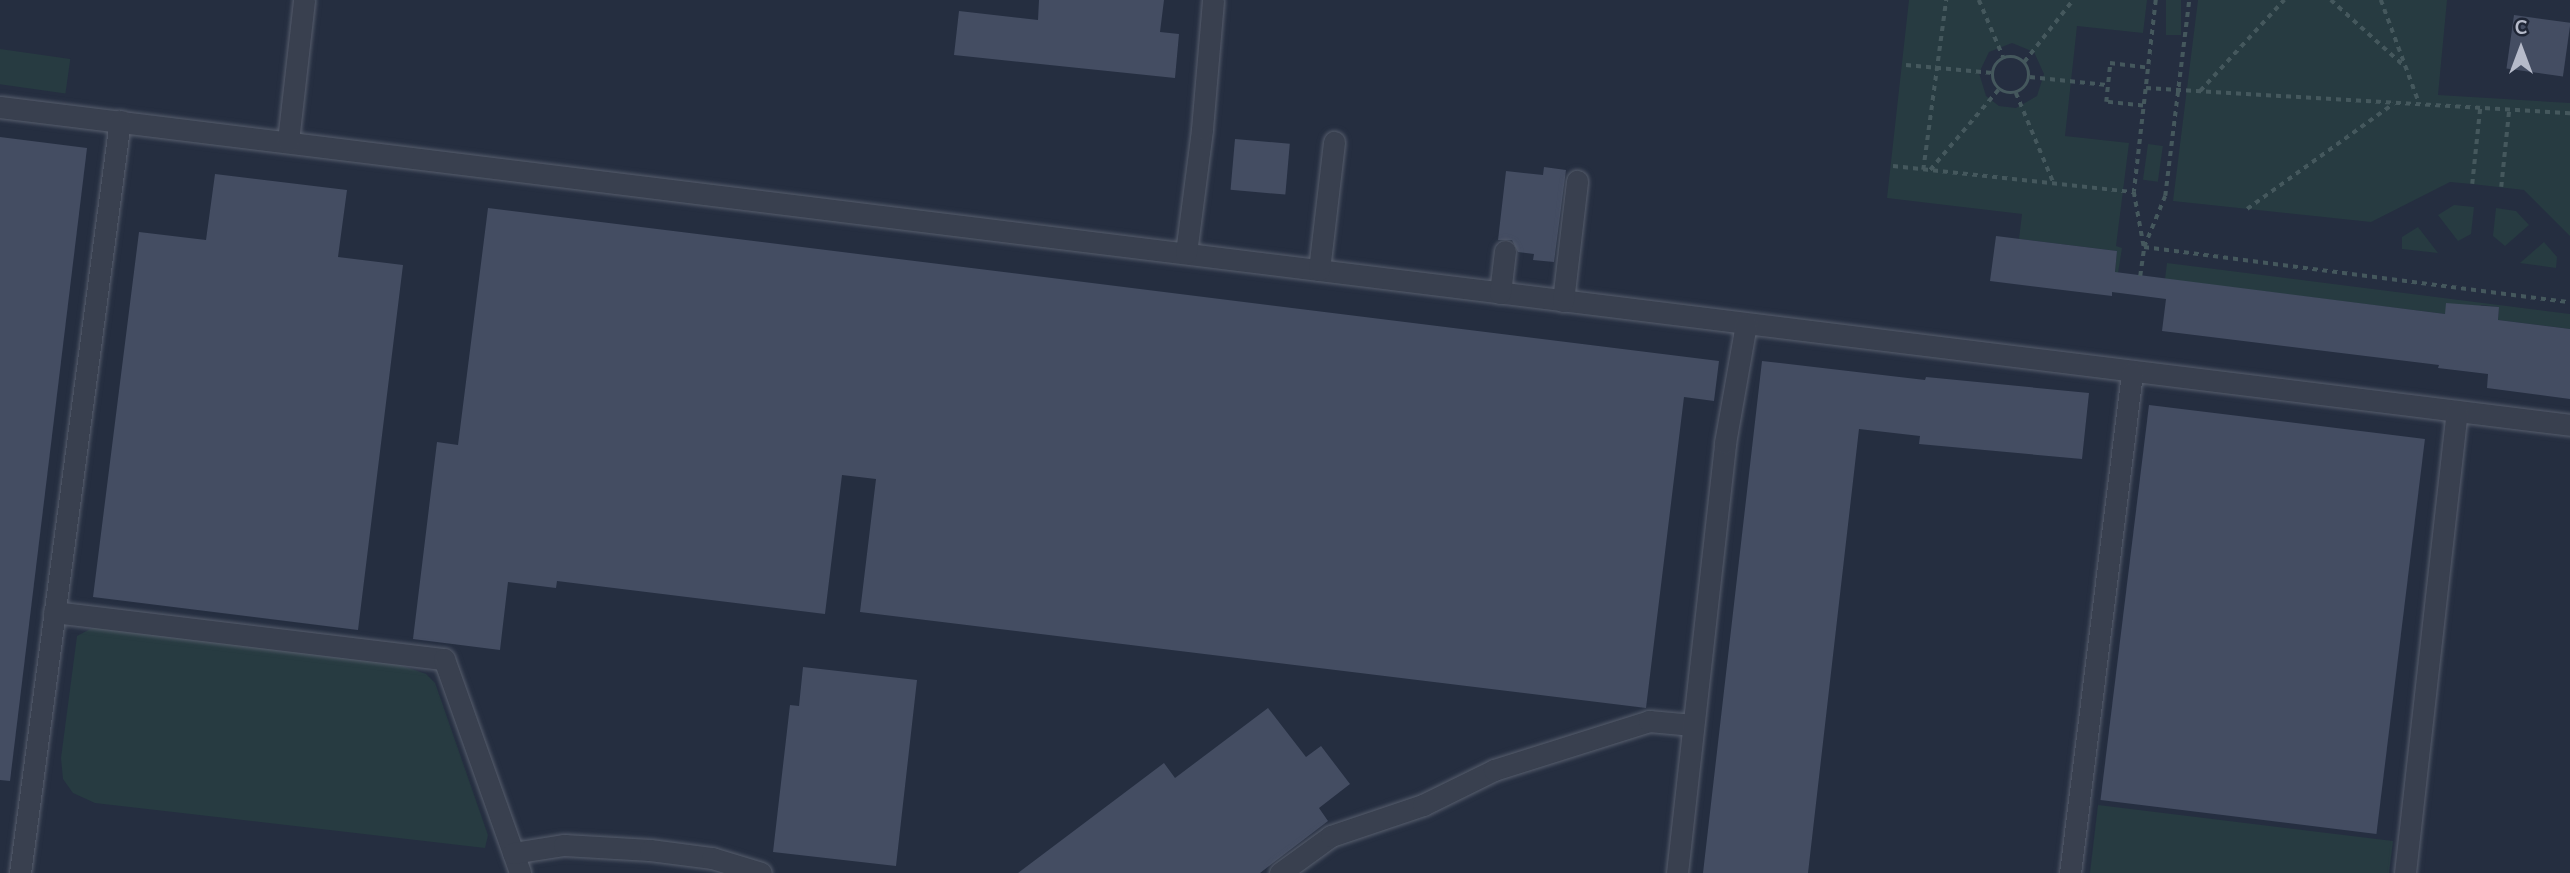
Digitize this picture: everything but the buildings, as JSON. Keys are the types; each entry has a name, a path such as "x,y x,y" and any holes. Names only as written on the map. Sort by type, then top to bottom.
{"lane":[{"path":"288,141 304,0"},
{"path":"1186,253 1202,129 1213,0"},
{"path":"0,107 2570,425"},
{"path":"20,873 120,121"},
{"path":"1319,270 1334,142"},
{"path":"1563,301 1577,181"},
{"path":"1500,293 1505,251"},
{"path":"1677,873 1725,443 1746,324"},
{"path":"2070,873 2133,373"},
{"path":"2405,873 2457,411"},
{"path":"54,612 444,659 517,863 564,845 650,850 712,858 761,873"},
{"path":"1280,873 1331,836 1423,805 1494,770 1649,721 1693,725"}],"path":[{"path":"1923,170 1946,0"},
{"path":"1979,0 2004,58"},
{"path":"2024,62 2073,0"},
{"path":"2144,247 2134,192 2155,0"},
{"path":"2140,276 2144,247 2165,196 2189,0"},
{"path":"2200,91 2284,0"},
{"path":"2331,0 2404,65"},
{"path":"2381,0 2419,104"},
{"path":"2012,57 2024,62 2030,77 2025,88 2016,93 2006,93 1999,89 1993,73 1998,63 2004,58 2012,57"},
{"path":"2143,106 2105,102 2110,64 2148,68"},
{"path":"1906,65 1993,73"},
{"path":"2030,77 2108,85"},
{"path":"2146,88 2570,113"},
{"path":"1930,170 1999,89"},
{"path":"2016,93 2054,184"},
{"path":"2247,209 2395,103"},
{"path":"2472,184 2480,108"},
{"path":"2501,187 2509,109"},
{"path":"1893,166 2134,192"},
{"path":"2144,247 2570,302"}],"shaded area":[{"path":"1909,0 2147,0 2143,33 2077,26 2065,136 2129,143 2116,246 2122,248 2118,273 2115,273 2117,251 2019,239 2022,214 1887,198","holes":["2012,43 2034,52 2044,74 2037,96 2016,108 1999,106 1986,96 1979,73 1989,52"]},
{"path":"2166,0 2181,0 2181,35 2166,35"},
{"path":"2198,0 2447,0 2438,95 2570,103 2570,236 2524,190 2450,182 2371,222 2173,201"},
{"path":"0,49 70,59 65,94 0,84"},
{"path":"2148,144 2163,146 2158,182 2143,180"},
{"path":"2454,205 2474,207 2471,234 2458,241 2438,215"},
{"path":"2496,208 2516,211 2529,225 2505,246 2493,236"},
{"path":"2418,227 2438,253 2402,249 2402,237"},
{"path":"2544,242 2557,257 2556,268 2520,263"},
{"path":"2167,263 2570,314 2570,329 2498,320 2499,307 2481,305 2445,314 2165,279"},
{"path":"94,627 400,665 426,674 435,683 488,835 485,848 95,803 73,793 63,779 61,758 77,636"},
{"path":"2098,805 2393,841 2389,873 2090,873"}]}
